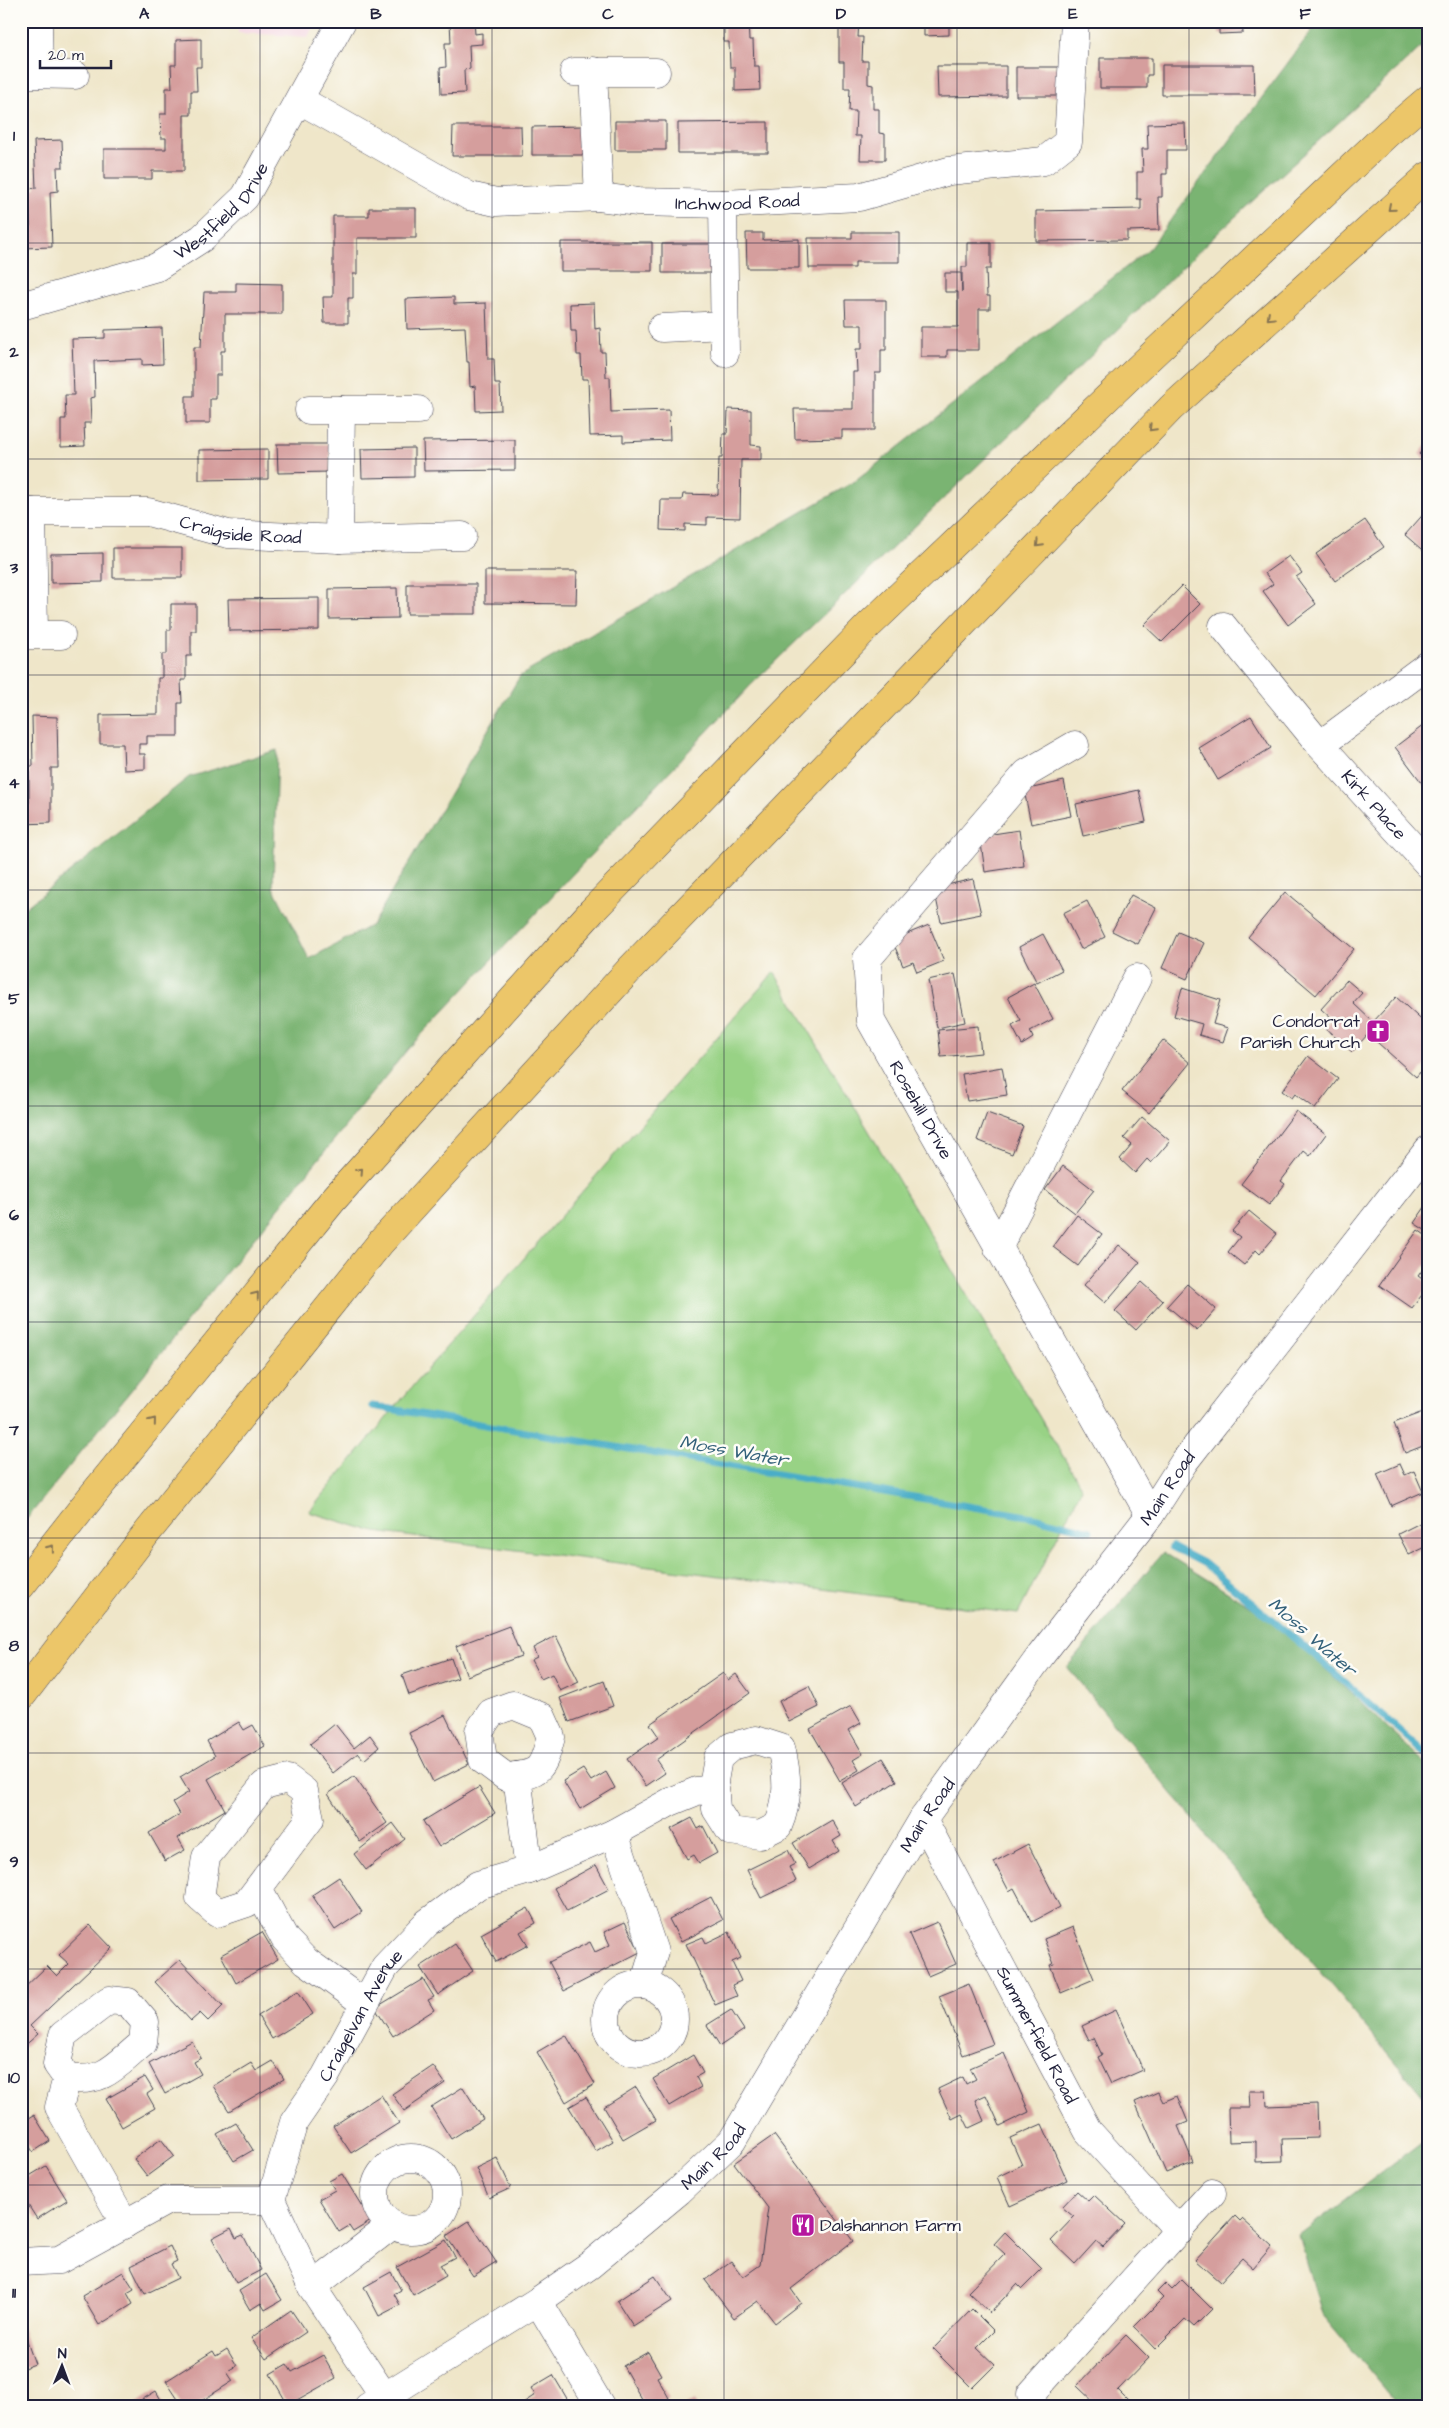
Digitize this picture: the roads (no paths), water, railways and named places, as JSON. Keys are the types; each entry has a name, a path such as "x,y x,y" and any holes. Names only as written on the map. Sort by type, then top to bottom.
{"highway":[{"path":"21,1586 91,1497 333,1200 592,911 868,626 1386,134 1428,99"},
{"path":"21,1698 146,1534 381,1242 631,968 1171,408 1428,176"}],"street":[{"path":"38,21 30,74 75,75"},
{"name":"Westfield Drive","path":"21,306 157,267 202,238 245,197 342,21"},
{"name":"Inchwood Road","path":"300,100 469,196 496,202 599,197 638,202 723,204 859,197 949,171 1044,161 1068,142 1075,21"},
{"path":"599,197 584,72 656,72"},
{"path":"723,204 726,353"},
{"path":"662,328 725,325"},
{"path":"309,410 418,410"},
{"path":"339,538 341,410"},
{"path":"27,512 28,634 61,635"},
{"name":"Craigside Road","path":"27,512 148,512 228,534 339,538 462,536"},
{"name":"Kirk Place","path":"1223,626 1320,745 1428,864"},
{"path":"1320,745 1428,665"},
{"name":"Rosehill Drive","path":"1074,745 1026,773 867,959 870,1021 1150,1515"},
{"path":"998,1248 1137,978"},
{"name":"Main Road","path":"376,2401 538,2301 590,2265 679,2191 732,2141 923,1820 1041,1655 1150,1515 1184,1462 1428,1150"},
{"path":"517,1776 529,1870"},
{"path":"288,1779 304,1791 310,1819 258,1888 247,1903 217,1913 200,1898 206,1856 264,1785 288,1779"},
{"name":"Craigelvan Avenue","path":"271,2200 294,2122 325,2077 385,1967 427,1923 478,1885 529,1870 614,1833 670,1802 698,1791 714,1790"},
{"name":"Summerfield Road","path":"923,1820 1088,2131 1179,2231"},
{"path":"614,1833 654,1952 644,1985"},
{"path":"258,1888 285,1938 306,1961 364,2003"},
{"path":"67,2078 59,2107 125,2224"},
{"path":"1031,2394 1212,2193"},
{"path":"21,2262 59,2260 168,2200 271,2200 312,2288 376,2401"},
{"path":"312,2288 391,2226"},
{"path":"538,2301 601,2407"}],"waterway":[{"name":"Moss Water","path":"372,1406 1033,1517 1090,1531"},
{"name":"Moss Water","path":"1172,1547 1205,1564 1318,1658 1428,1756"}],"place":[{"name":"Condorrat Parish Church","path":"1378,1031"},
{"name":"Dalshannon Farm","path":"803,2225"}]}
